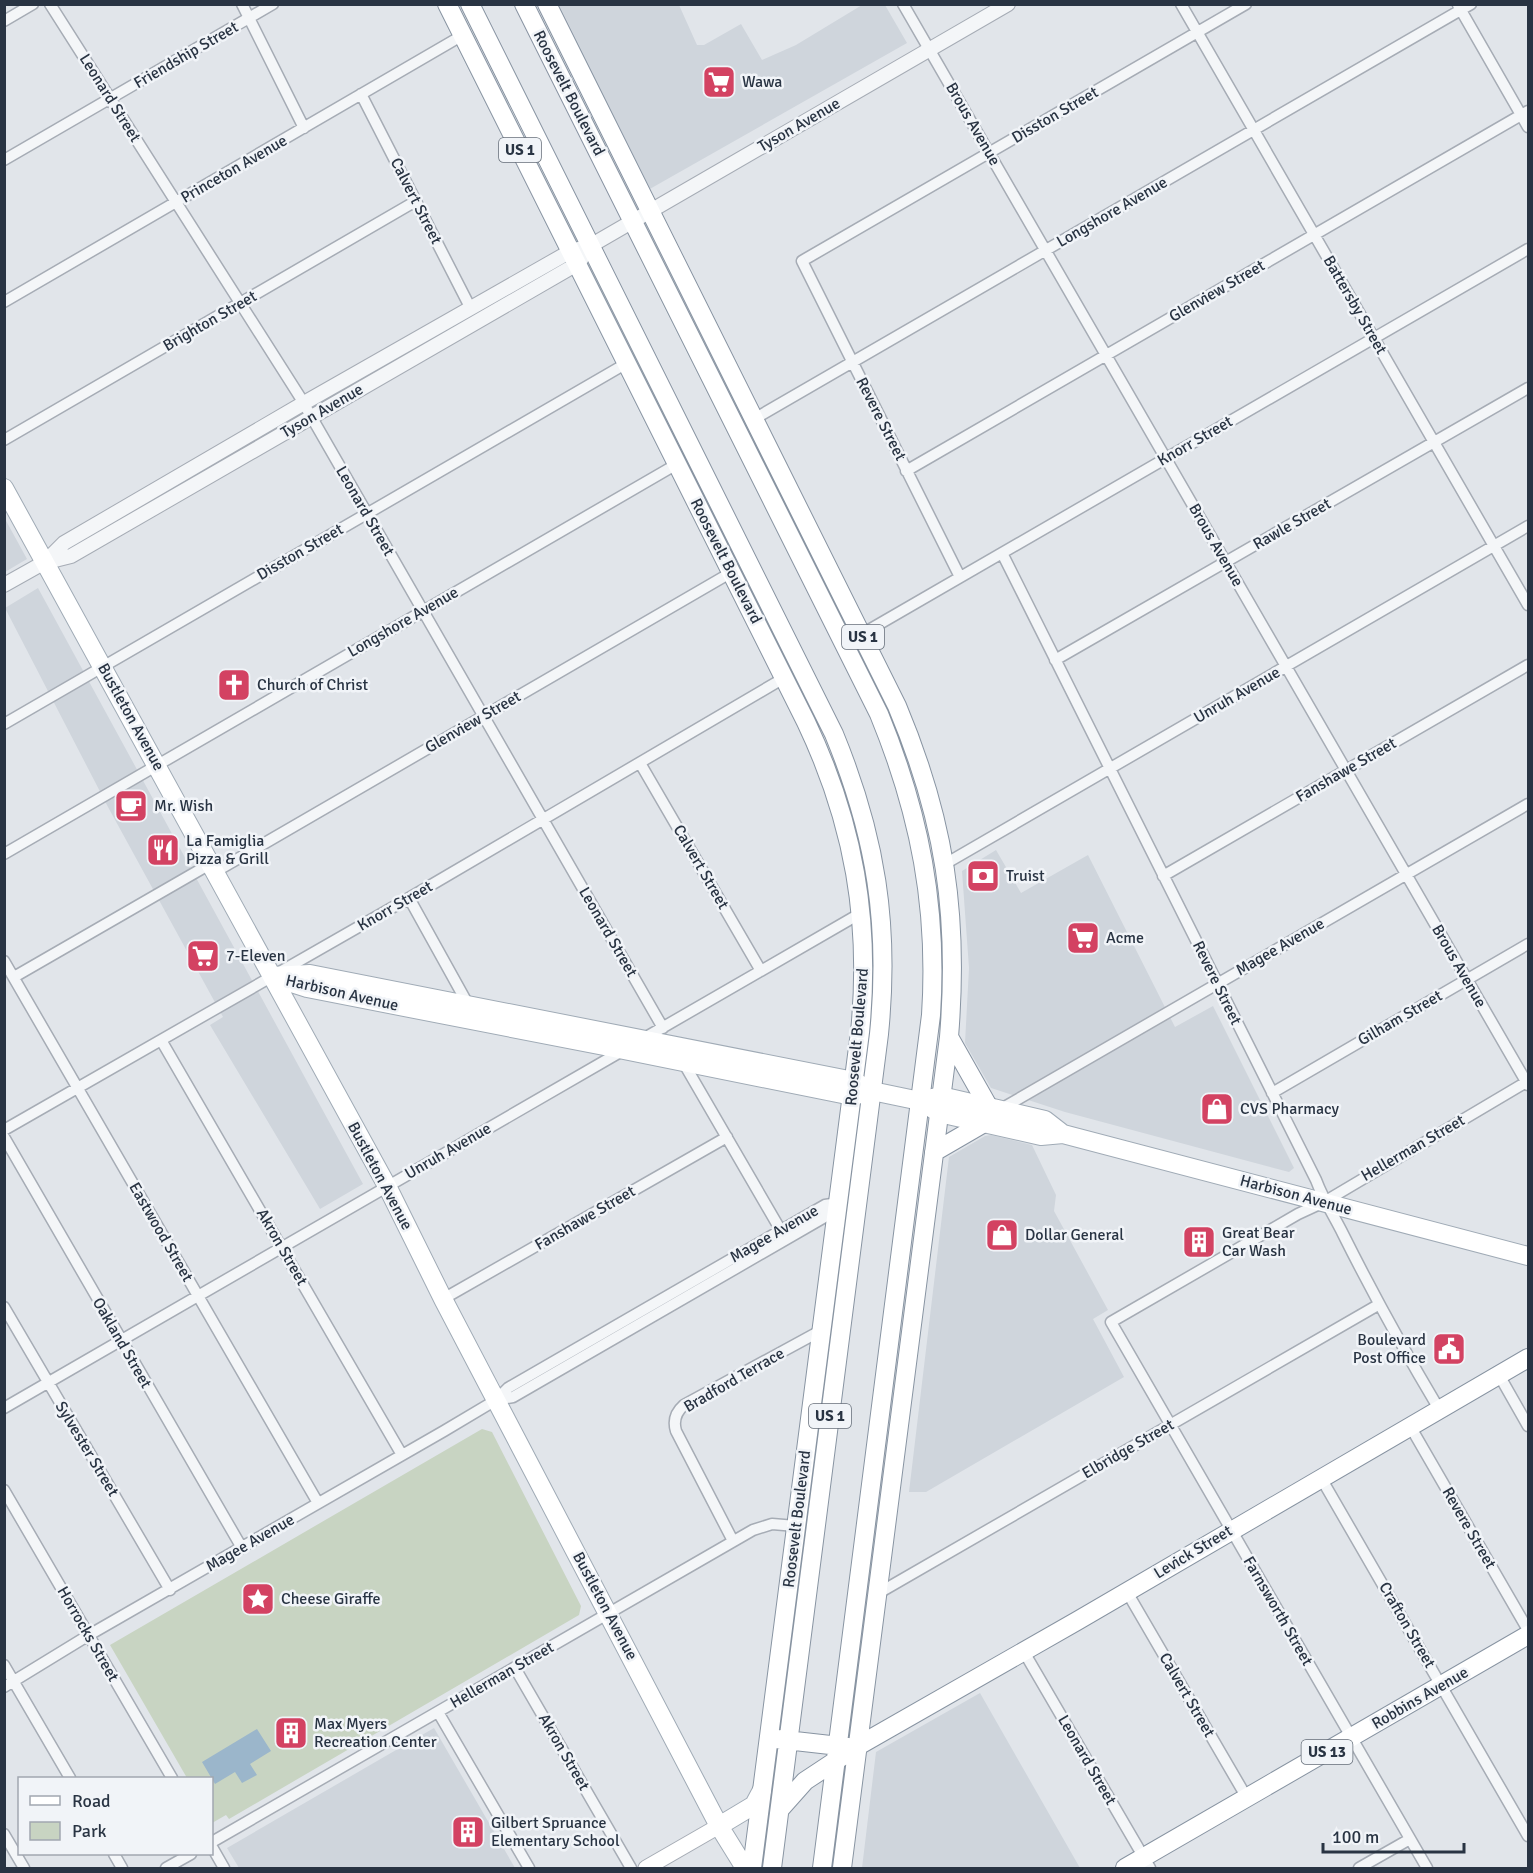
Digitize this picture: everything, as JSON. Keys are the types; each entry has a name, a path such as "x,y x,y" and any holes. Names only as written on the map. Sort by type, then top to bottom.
{"main road":[{"name":"Roosevelt Boulevard","path":"447,4 816,742 833,785 852,849 861,912 864,969 861,1021 752,1869"},
{"name":"Roosevelt Boulevard","path":"470,4 824,713 852,779 871,845 883,930 882,1011 772,1869"},
{"name":"Roosevelt Boulevard","path":"524,4 868,692 898,762 919,834 932,927 932,991 822,1869"},
{"name":"Roosevelt Boulevard","path":"547,4 897,706 917,756 934,813 945,864 953,948 949,1037 842,1869"},
{"path":"463,35 539,143"},
{"name":"Bustleton Avenue","path":"4,488 387,1186 443,1299 719,1826 745,1869"},
{"name":"Harbison Avenue","path":"272,976 307,988 642,1039 853,1088"},
{"name":"Harbison Avenue","path":"473,1014 683,1062 991,1112 1041,1137 1064,1134 1528,1256"},
{"path":"934,1152 991,1112 949,1037"},
{"path":"892,1322 923,1239"},
{"name":"Levick Street","path":"780,1810 805,1781 836,1755 858,1746 1024,1652 1528,1358"},
{"path":"807,1439 818,1516"},
{"path":"873,1471 882,1559"},
{"name":"Robbins Avenue","path":"1125,1869 1147,1863 1247,1798 1528,1635"},
{"name":"Levick Street","path":"769,1738 789,1740 836,1755"},
{"path":"646,1869 754,1805 762,1790"}],"street":[{"path":"4,21 33,4"},
{"name":"Leonard Street","path":"50,4 311,416 663,1028"},
{"path":"242,4 304,128"},
{"name":"Friendship Street","path":"4,160 273,4"},
{"name":"Brous Avenue","path":"903,4 1528,1083"},
{"name":"Tyson Avenue","path":"45,562 70,556 311,416 446,331 574,258 590,246 1008,4"},
{"name":"Battersby Street","path":"1181,4 1528,605"},
{"name":"Disston Street","path":"802,261 1246,4"},
{"path":"1463,6 1525,113 1528,127"},
{"name":"Longshore Avenue","path":"754,419 1254,130 1463,6"},
{"name":"Princeton Avenue","path":"4,302 463,35"},
{"name":"Calvert Street","path":"361,94 471,309"},
{"name":"Glenview Street","path":"906,471 1525,113"},
{"name":"Brighton Street","path":"4,440 416,201"},
{"name":"Knorr Street","path":"862,634 1528,249"},
{"name":"Tyson Avenue","path":"4,585 45,562 64,543 303,403 446,331 471,309 574,258"},
{"name":"Revere Street","path":"802,261 960,577"},
{"name":"Disston Street","path":"4,724 627,363"},
{"name":"Rawle Street","path":"1055,660 1528,388"},
{"name":"Longshore Avenue","path":"4,854 677,464"},
{"name":"Unruh Avenue","path":"945,864 1528,526"},
{"name":"Revere Street","path":"1002,553 1272,1093 1324,1202 1378,1305 1439,1409"},
{"name":"Glenview Street","path":"14,977 213,868 732,572"},
{"name":"Fanshawe Street","path":"1163,876 1528,665"},
{"name":"Knorr Street","path":"4,1130 544,820 784,678"},
{"name":"Calvert Street","path":"640,763 760,971"},
{"name":"Magee Avenue","path":"991,1112 1528,804"},
{"path":"409,898 473,1014"},
{"name":"Unruh Avenue","path":"4,1408 861,912"},
{"name":"Gilham Street","path":"1272,1093 1528,944"},
{"name":"Eastwood Street","path":"4,961 318,1503"},
{"name":"Akron Street","path":"160,1040 402,1455"},
{"path":"683,1062 783,1235"},
{"name":"Hellerman Street","path":"1111,1322 1298,1214 1324,1202 1528,1083"},
{"name":"Oakland Street","path":"4,1137 242,1548"},
{"name":"Fanshawe Street","path":"443,1299 727,1137"},
{"name":"Magee Avenue","path":"9,1684 89,1635 496,1400 508,1388 650,1312 783,1235 825,1205 838,1203"},
{"name":"Elbridge Street","path":"877,1594 1378,1305"},
{"name":"Sylvester Street","path":"4,1307 170,1590"},
{"name":"Farnsworth Street","path":"1111,1322 1427,1869"},
{"name":"Bradford Terrace","path":"733,1540 676,1431 674,1425 677,1414 684,1405 822,1330"},
{"path":"1499,1375 1528,1426"},
{"name":"Revere Street","path":"1410,1426 1528,1630"},
{"name":"Crafton Street","path":"1321,1478 1528,1836"},
{"name":"Horrocks Street","path":"4,1490 171,1777"},
{"name":"Hellerman Street","path":"213,1841 733,1540 765,1525 796,1526"},
{"name":"Calvert Street","path":"1127,1592 1247,1798"},
{"name":"Leonard Street","path":"1024,1652 1147,1863"},
{"path":"4,1665 9,1684 69,1777"},
{"name":"Akron Street","path":"514,1668 631,1869"},
{"path":"438,1712 529,1869"},
{"path":"4,1834 24,1869"},
{"path":"1359,1869 1410,1839"},
{"path":"213,1848 224,1869"},
{"path":"115,1855 122,1869"},
{"path":"166,1869 189,1855"}],"shaded area":[{"path":"553,5 679,5 697,45 704,45 741,24 762,60 796,45 862,5 885,5 907,43 648,190"},
{"path":"4,517 27,559 5,572 4,572"},
{"path":"38,588 363,1184 320,1209 210,1025 223,1017 108,807 5,608"},
{"path":"996,850 1021,893 1088,855 1175,1027 1213,1006 1294,1168 1289,1172 1065,1112 991,1088 965,1043 969,968 962,871"},
{"path":"991,1135 1032,1145 1056,1195 1054,1211 1108,1310 1093,1319 1124,1377 926,1492 909,1492 949,1157 985,1136"},
{"path":"980,1693 1080,1868 862,1868 876,1752"},
{"path":"434,1728 515,1868 239,1868 227,1848"}],"green space":[{"path":"482,1429 492,1432 581,1606 579,1615 229,1819 226,1815 213,1822 213,1777 186,1777 110,1645"}],"water":[{"path":"257,1729 271,1751 250,1764 257,1775 242,1783 235,1772 215,1784 213,1777 202,1762"}],"place":[{"name":"Wawa","path":"719,82"},
{"name":"Church of Christ","path":"234,685"},
{"name":"Mr. Wish","path":"131,806"},
{"name":"La Famiglia Pizza & Grill","path":"163,850"},
{"name":"Truist","path":"983,876"},
{"name":"Acme","path":"1083,938"},
{"name":"7-Eleven","path":"203,956"},
{"name":"CVS Pharmacy","path":"1217,1109"},
{"name":"Dollar General","path":"1002,1235"},
{"name":"Great Bear Car Wash","path":"1199,1242"},
{"name":"Boulevard Post Office","path":"1449,1349"},
{"name":"Cheese Giraffe","path":"258,1599"},
{"name":"Max Myers Recreation Center","path":"291,1733"},
{"name":"Gilbert Spruance Elementary School","path":"468,1832"}]}
